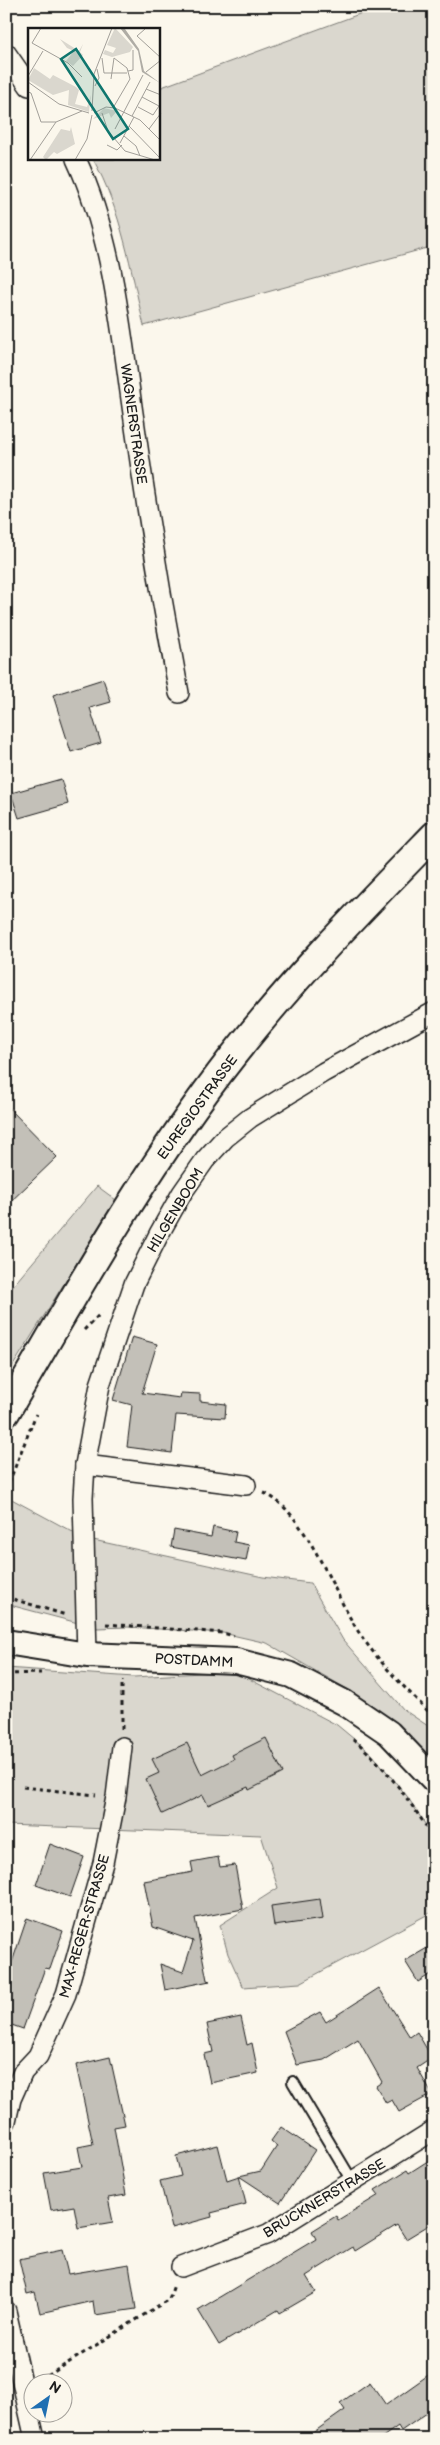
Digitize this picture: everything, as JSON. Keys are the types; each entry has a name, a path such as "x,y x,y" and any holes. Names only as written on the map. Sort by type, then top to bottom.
{"main road":[{"name":"EUREGIOSTRASSE","path":"6,1413 67,1306 174,1136 220,1072 318,953 434,835"}],"street":[{"path":"6,53 28,85"},
{"name":"WAGNERSTRASSE","path":"76,160 87,182 102,232 117,305 154,561 179,693"},
{"name":"HILGENBOOM","path":"87,1655 83,1498 85,1465 100,1385 134,1284 159,1234 182,1193 205,1160 225,1138 250,1118 324,1072 434,1012"},
{"path":"85,1465 246,1485"},
{"name":"POSTDAMM","path":"6,1642 87,1655 236,1661 291,1675 345,1703 389,1733 434,1780"},
{"name":"MAX-REGER-STRASSE","path":"6,2121 12,2099 15,2070 38,2056 66,1994 103,1863 116,1797 122,1747"},
{"name":"BRUCKNERSTRASSE","path":"181,2267 268,2234 434,2130"},
{"path":"6,2311 35,2439"}],"lane":[{"path":"293,2082 352,2181"}],"path":[{"path":"80,1333 108,1306"},
{"path":"6,1490 38,1408"},
{"path":"246,1485 270,1496 291,1515 326,1571 359,1632 389,1672 434,1717"},
{"path":"122,1656 122,1747"},
{"path":"6,1674 45,1672"},
{"path":"351,1737 372,1754 407,1796 434,1838"},
{"path":"23,1787 116,1797"},
{"path":"52,2372 169,2299 181,2267"}],"shaded area":[{"path":"381,6 434,6 434,246 144,326 130,262 118,219 103,178 94,160 160,160 160,88"},
{"path":"97,1186 116,1200 6,1377 6,1294"},
{"path":"6,1496 84,1538 263,1577 310,1583 343,1640 404,1710 434,1730 434,1777 354,1693 267,1643 223,1633 128,1627 97,1628 6,1604"},
{"path":"6,1668 134,1677 234,1671 337,1725 372,1754 407,1796 434,1838 434,1911 300,1983 243,1987 228,1954 220,1925 278,1888 261,1835 6,1825"}],"building":[{"path":"103,679 111,702 90,708 101,743 71,752 53,695"},
{"path":"61,779 68,804 19,818 11,793"},
{"path":"6,1105 57,1157 6,1206"},
{"path":"132,1337 157,1344 142,1393 180,1398 181,1393 200,1394 200,1401 226,1404 225,1418 176,1415 172,1453 127,1447 132,1405 113,1400"},
{"path":"213,1527 236,1532 234,1542 249,1545 246,1561 171,1547 174,1530 211,1537"},
{"path":"266,1738 283,1773 249,1790 248,1787 208,1805 203,1795 162,1814 146,1779 159,1773 152,1759 187,1743 202,1775 234,1759 232,1755"},
{"path":"50,1844 84,1857 70,1897 36,1885"},
{"path":"218,1857 220,1867 235,1865 243,1909 195,1918 207,1980 210,1981 165,1990 160,1964 183,1972 193,1941 153,1927 144,1881 193,1872 191,1862"},
{"path":"320,1899 323,1919 274,1926 271,1906"},
{"path":"27,1918 63,1931 50,1969 45,1968 23,2029 6,2023 6,1980"},
{"path":"434,1944 434,1972 418,1982 405,1961"},
{"path":"379,1988 410,2037 417,2032 432,2058 417,2068 432,2094 399,2112 392,2100 386,2103 376,2086 382,2082 358,2039 324,2060 297,2065 284,2031 320,2012 326,2022"},
{"path":"241,2017 247,2045 252,2043 258,2073 210,2083 204,2054 213,2052 207,2024"},
{"path":"110,2057 125,2125 114,2127 126,2195 108,2198 113,2222 78,2228 74,2206 51,2210 44,2173 82,2167 78,2147 93,2144 76,2065"},
{"path":"281,2127 315,2150 280,2203 239,2176 261,2171 277,2146 271,2141"},
{"path":"218,2145 227,2180 239,2176 246,2204 211,2213 212,2217 172,2228 160,2181 181,2176 176,2156"},
{"path":"434,2157 434,2222 406,2239 397,2225 355,2251 353,2247 306,2276 316,2292 280,2313 278,2310 219,2345 198,2310 316,2239 312,2231 336,2216 338,2220 379,2195 375,2190 407,2170 409,2173"},
{"path":"62,2250 68,2274 129,2264 136,2309 95,2315 93,2301 40,2313 35,2292 27,2294 19,2259"},
{"path":"434,2371 434,2408 401,2431 398,2426 380,2439 304,2439 345,2410 340,2403 370,2382 386,2405"}]}
